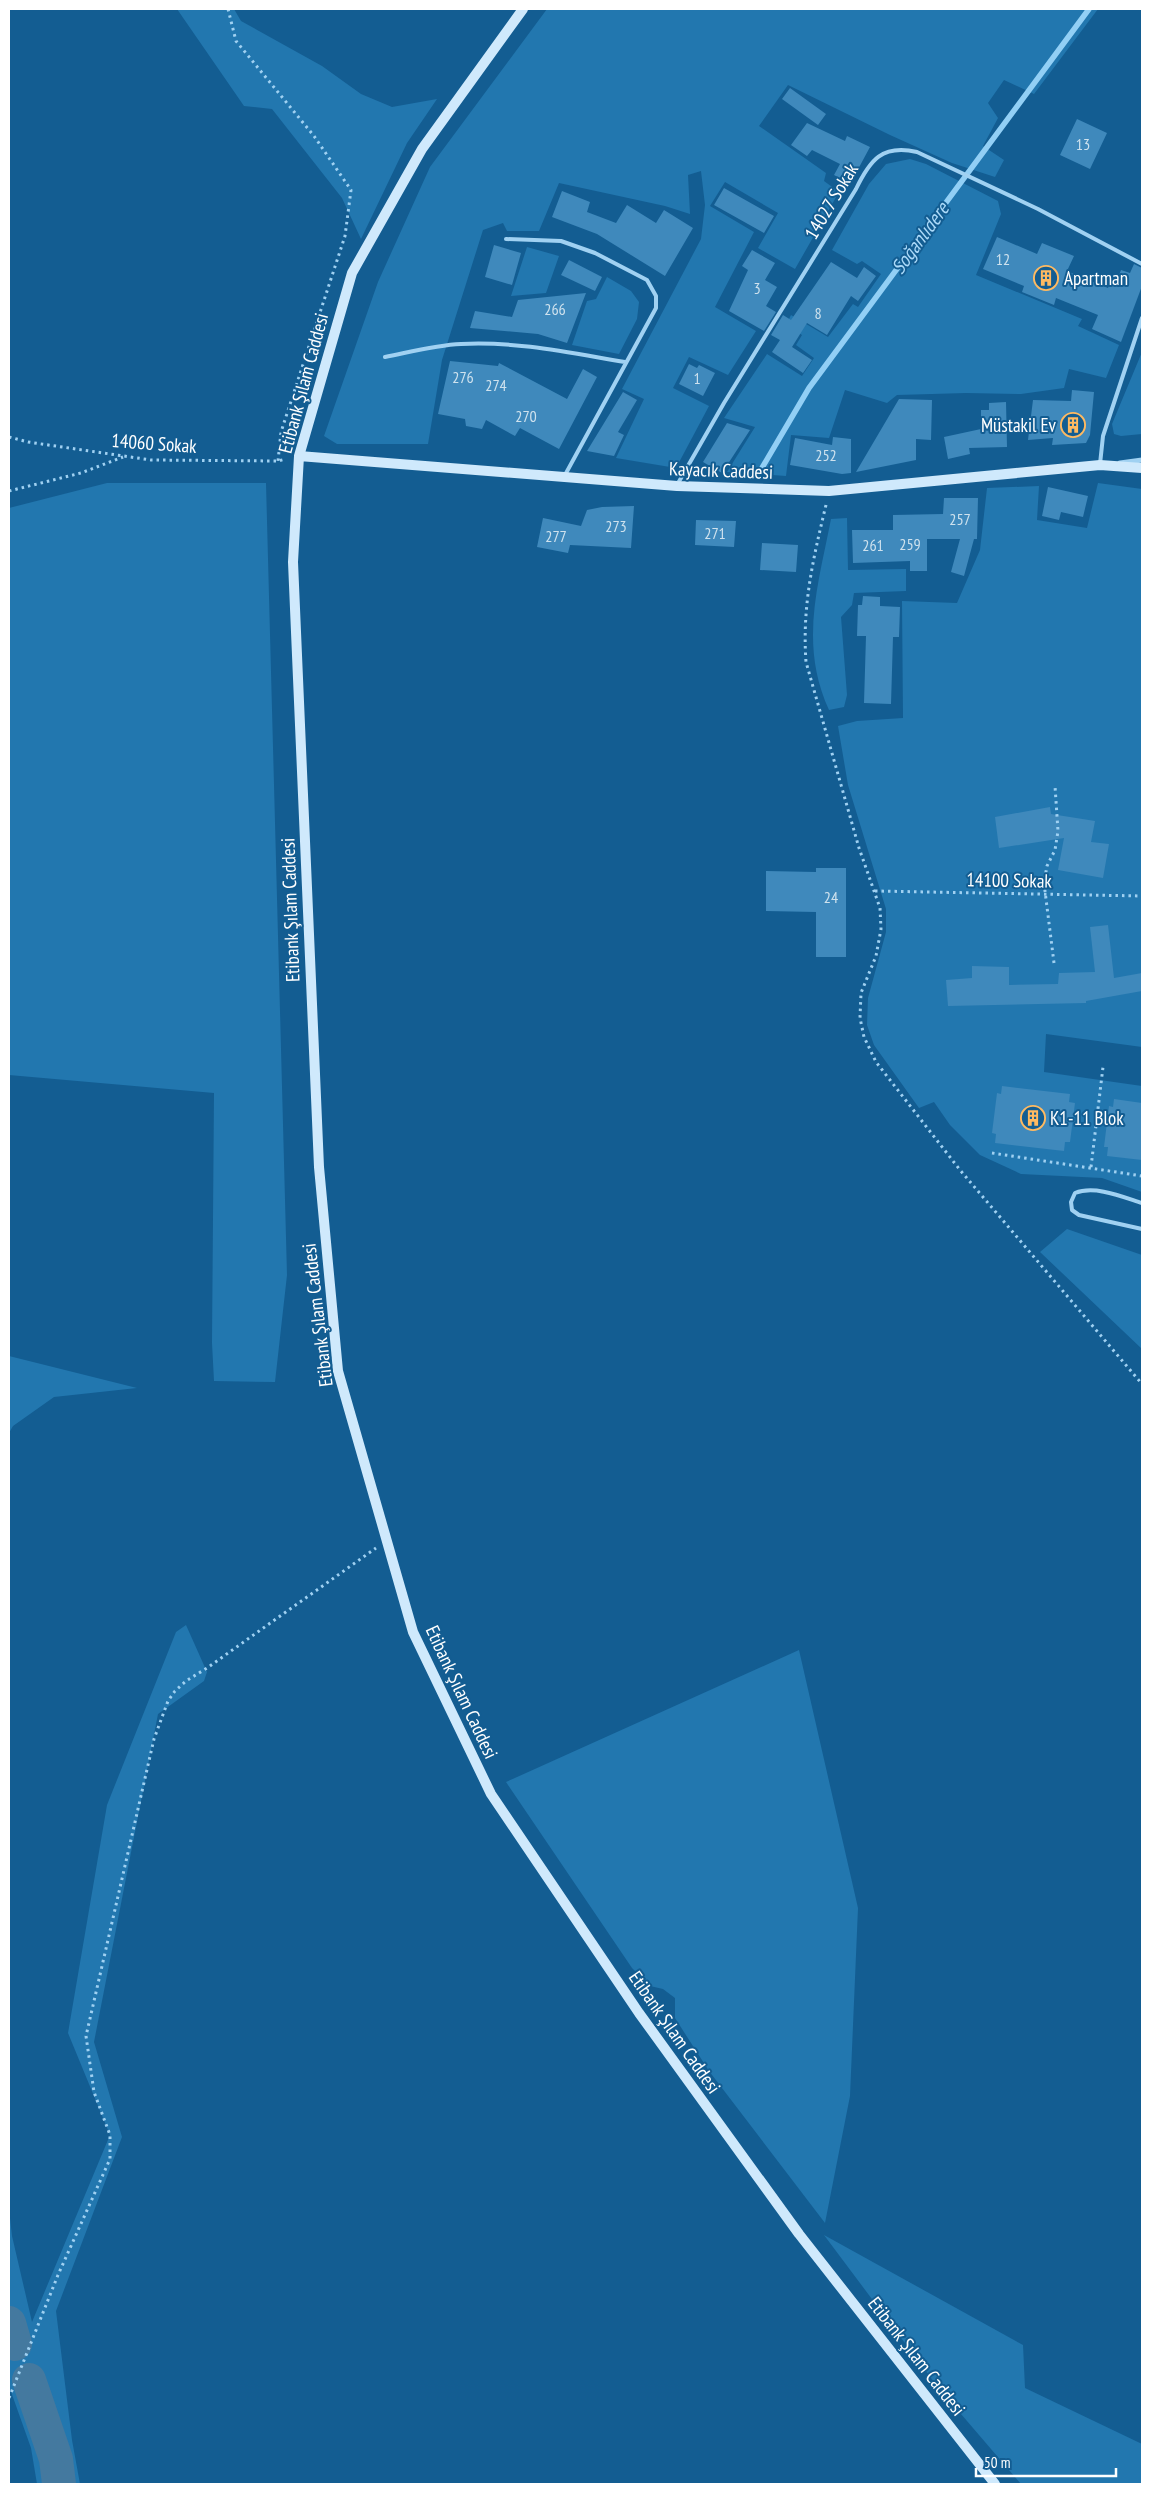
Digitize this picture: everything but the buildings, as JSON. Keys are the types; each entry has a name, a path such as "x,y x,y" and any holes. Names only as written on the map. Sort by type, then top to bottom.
{"street":[{"name":"Etibank Şılam Caddesi","path":"522,9 422,149 352,274 299,456 293,562 319,1167 338,1372 413,1632 491,1794 639,2013 793,2226 995,2484"},
{"name":"Kayacık Caddesi","path":"299,456 676,486 829,491 1100,465 1142,468"},
{"path":"1100,465 1142,460"}],"lane":[{"name":"14027 Sokak","path":"676,486 724,403 856,189 870,163 878,156 897,149 917,152 1038,209 1142,264"},
{"path":"506,239 561,241 595,253 647,280 656,296 656,308 625,362 564,478"},
{"path":"1100,465 1103,436 1142,318"},
{"path":"385,356 460,344 500,344 545,348 625,362"},
{"path":"1142,1203 1110,1194 1089,1191 1076,1193 1071,1202 1072,1210 1079,1215 1142,1229"}],"path":[{"path":"228,9 236,41 314,136 351,190 345,236 281,432 278,461"},
{"name":"14060 Sokak","path":"9,437 28,442 151,460 278,461 299,456"},
{"path":"9,491 81,473 124,456"},
{"path":"829,491 808,580 805,619 806,662 859,848 880,908 881,929 876,956 861,993 860,1018 864,1037 876,1062 960,1170 1142,1384"},
{"path":"1054,786 1058,831 1055,850 1047,866 1044,883 1054,963"},
{"name":"14100 Sokak","path":"875,891 1142,896"},
{"path":"1091,1167 1103,1066"},
{"path":"992,1153 1142,1176"},
{"path":"9,2398 58,2275 110,2159 110,2135 94,2092 86,2036 147,1764 168,1701 186,1681 387,1541"}],"shaded area":[{"path":"177,9 234,9 241,21 322,66 361,94 392,107 437,99 407,143 361,239 342,198 272,109 244,106"},
{"path":"547,9 1098,9 1034,94 1004,80 988,103 998,118 983,146 1004,160 995,177 952,163 788,85 759,126 826,173 824,181 839,192 795,269 758,248 778,213 725,182 710,206 754,232 715,307 756,331 728,375 689,357 673,388 709,406 676,468 616,458 644,399 622,389 701,239 705,205 701,171 688,175 690,214 665,206 559,183 539,231 507,231 503,223 483,230 442,360 428,444 337,444 324,436 378,282 430,167"},
{"path":"910,159 926,164 998,201 1001,214 976,275 1082,319 1078,326 1119,345 1106,378 1069,369 1064,388 1021,394 897,395 887,403 845,390 829,438 791,435 786,476 727,472 755,427 724,418 767,354 802,376 814,358 796,345 802,335 786,325 791,315 828,337 853,304 858,307 881,274 862,261 857,264 832,250 869,184 886,164"},
{"path":"527,247 559,256 546,293 511,296"},
{"path":"607,277 631,291 639,302 637,319 619,354 572,345 587,301 596,299"},
{"path":"1142,352 1142,434 1121,436 1114,434 1112,424"},
{"path":"107,483 266,483 287,1275 275,1382 214,1381 212,1343 214,1093 9,1075 9,508"},
{"path":"1098,483 1142,489 1142,1047 1046,1034 1044,1072 1142,1086 1142,1192 1102,1178 1021,1174 980,1155 950,1125 934,1102 919,1108 874,1045 867,1025 868,998 886,932 886,909 848,785 838,726 857,721 903,718 902,601 957,603 980,550 987,488 1039,486 1037,520 1087,528"},
{"path":"847,518 848,570 906,569 906,591 854,593 852,605 841,617 847,695 844,707 829,710 820,686 815,662 814,615 831,519"},
{"path":"1067,1229 1142,1255 1142,1349 1040,1252"},
{"path":"9,1356 137,1388 54,1397 13,1426 9,1433"},
{"path":"186,1625 207,1672 204,1681 158,1714 94,2042 122,2137 56,2311 72,2440 80,2484 37,2484 31,2448 9,2386 9,2209 12,2236 32,2322 110,2135 68,2033 107,1805 176,1632"},
{"path":"799,1650 858,1908 850,2096 825,2223 709,2071 675,2018 675,1998 663,1989 650,1986 632,1968 506,1782"},
{"path":"824,2235 1023,2345 1025,2388 1142,2444 1142,2484 1021,2484 937,2386"}],"waterway":[{"name":"Soğanlıdere","path":"759,473 809,388 1089,9"},
{"name":"Soğanlıdere","path":"9,2323 15,2344"},
{"name":"Soğanlıdere","path":"29,2380 56,2459 59,2484"}],"place":[{"name":"Apartman","path":"1046,278"},
{"name":"Müstakil Ev","path":"1073,425"},
{"name":"K1-11 Blok","path":"1033,1118"}]}
